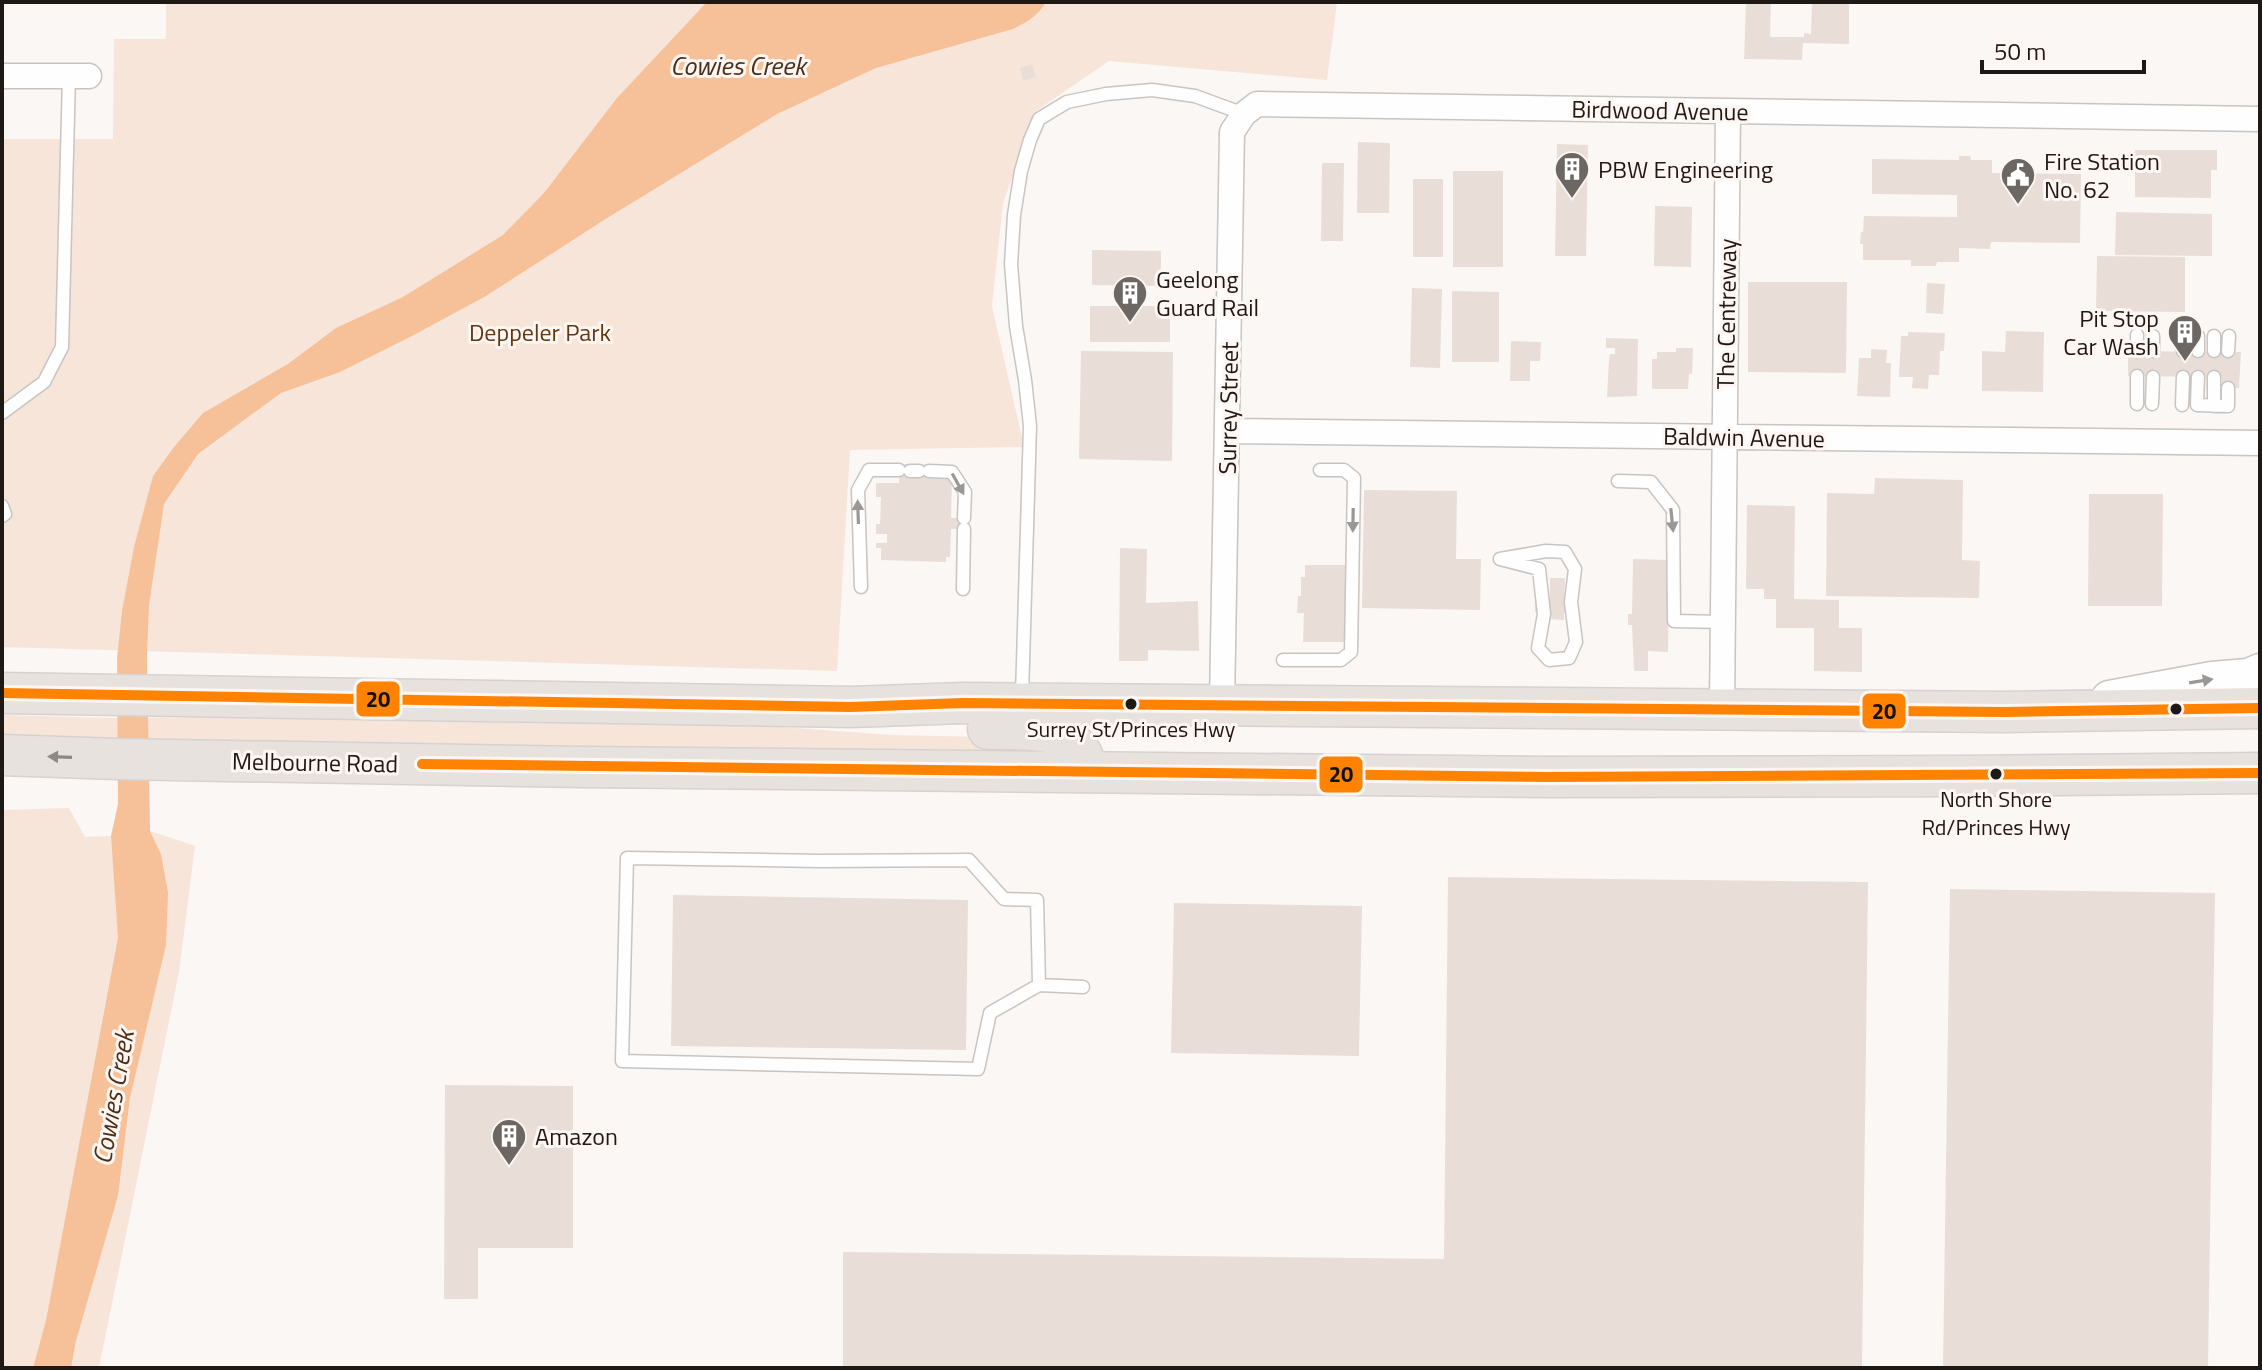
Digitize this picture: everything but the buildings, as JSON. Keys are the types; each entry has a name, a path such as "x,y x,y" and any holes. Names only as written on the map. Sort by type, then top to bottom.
{"highway":[{"path":"2,693 851,707 1022,704 2042,711 2260,708"},
{"path":"851,707 936,729 1025,730 1054,734 1081,752 1088,771"},
{"name":"Melbourne Road","path":"2,755 584,767 1548,777 2260,773"}],"main road":[{"path":"2042,711 2191,683 2248,676 2260,671"}],"street":[{"path":"2,76 79,76"},
{"name":"Birdwood Avenue","path":"1244,114 1257,104 2260,119"},
{"name":"The Centreway","path":"1722,709 1728,111"},
{"name":"Surrey Street","path":"1222,705 1232,132 1244,114"},
{"name":"Baldwin Avenue","path":"1228,431 2260,443"}],"lane":[{"path":"2,413 44,382 62,347 79,76"},
{"path":"1022,704 1030,426 1011,264 1014,215 1030,140 1039,119 1067,102 1106,94 1152,90 1195,96 1244,114"},
{"path":"2137,335 2137,351"},
{"path":"2153,336 2153,351"},
{"path":"2183,336 2183,351"},
{"path":"2198,336 2198,351"},
{"path":"2214,336 2214,351"},
{"path":"2228,351 2229,336"},
{"path":"2137,376 2137,404"},
{"path":"2152,404 2153,377"},
{"path":"2182,405 2183,377"},
{"path":"2198,377 2197,405 2228,406 2228,388"},
{"path":"2214,377 2214,406"},
{"path":"861,587 858,490 869,470 952,472 965,492 963,589"},
{"path":"1283,660 1341,660 1351,652 1354,478 1344,470 1320,470"},
{"path":"1618,481 1651,482 1673,510 1674,621 1723,622"},
{"path":"2,506 5,514 2,516"},
{"path":"1546,551 1565,552 1575,569 1571,602 1576,642 1569,658 1549,660 1538,648 1544,614 1539,569 1500,559 1546,551"},
{"path":"1039,985 1037,900 1004,899 969,860 627,858 622,1061 978,1069 990,1013 1039,985 1083,987"}],"green space":[{"name":"Deppeler Park","path":"166,2 1337,2 1327,80 1109,61 1036,111 1003,203 992,306 1024,447 850,450 837,671 2,647 2,139 113,139 114,39 166,39"},
{"path":"2,715 739,724 893,735 1029,738 1062,754 2,741"},
{"path":"69,808 85,837 111,836 119,938 46,1320 33,1368 2,1368 2,810"},
{"path":"150,831 195,846 179,972 99,1368 71,1368 118,1196 161,854"}],"water":[{"name":"Cowies Creek","path":"707,2 1046,2 1032,18 1013,29 876,68 777,114 486,296 340,372 281,393 198,454 164,504 149,605 150,831 161,854 168,893 166,945 130,1098 118,1196 71,1368 33,1368 46,1320 118,938 111,836 118,804 117,658 134,547 153,476 203,413 288,364 336,328 403,297 503,235 544,193 617,98"}],"transit line":[{"name":"20","path":"2,693 851,707 963,703 2006,712 2260,708"},
{"name":"20","path":"422,764 1548,777 2260,773"}],"place":[{"name":"PBW Engineering","path":"1572,200"},
{"name":"Fire Station No. 62","path":"2018,206"},
{"name":"Geelong Guard Rail","path":"1130,324"},
{"name":"Pit Stop Car Wash","path":"2185,363"},
{"name":"Surrey St/Princes Hwy","path":"1131,704"},
{"name":"North Shore Rd/Princes Hwy","path":"1996,774"},
{"name":"Amazon","path":"509,1167"}]}
